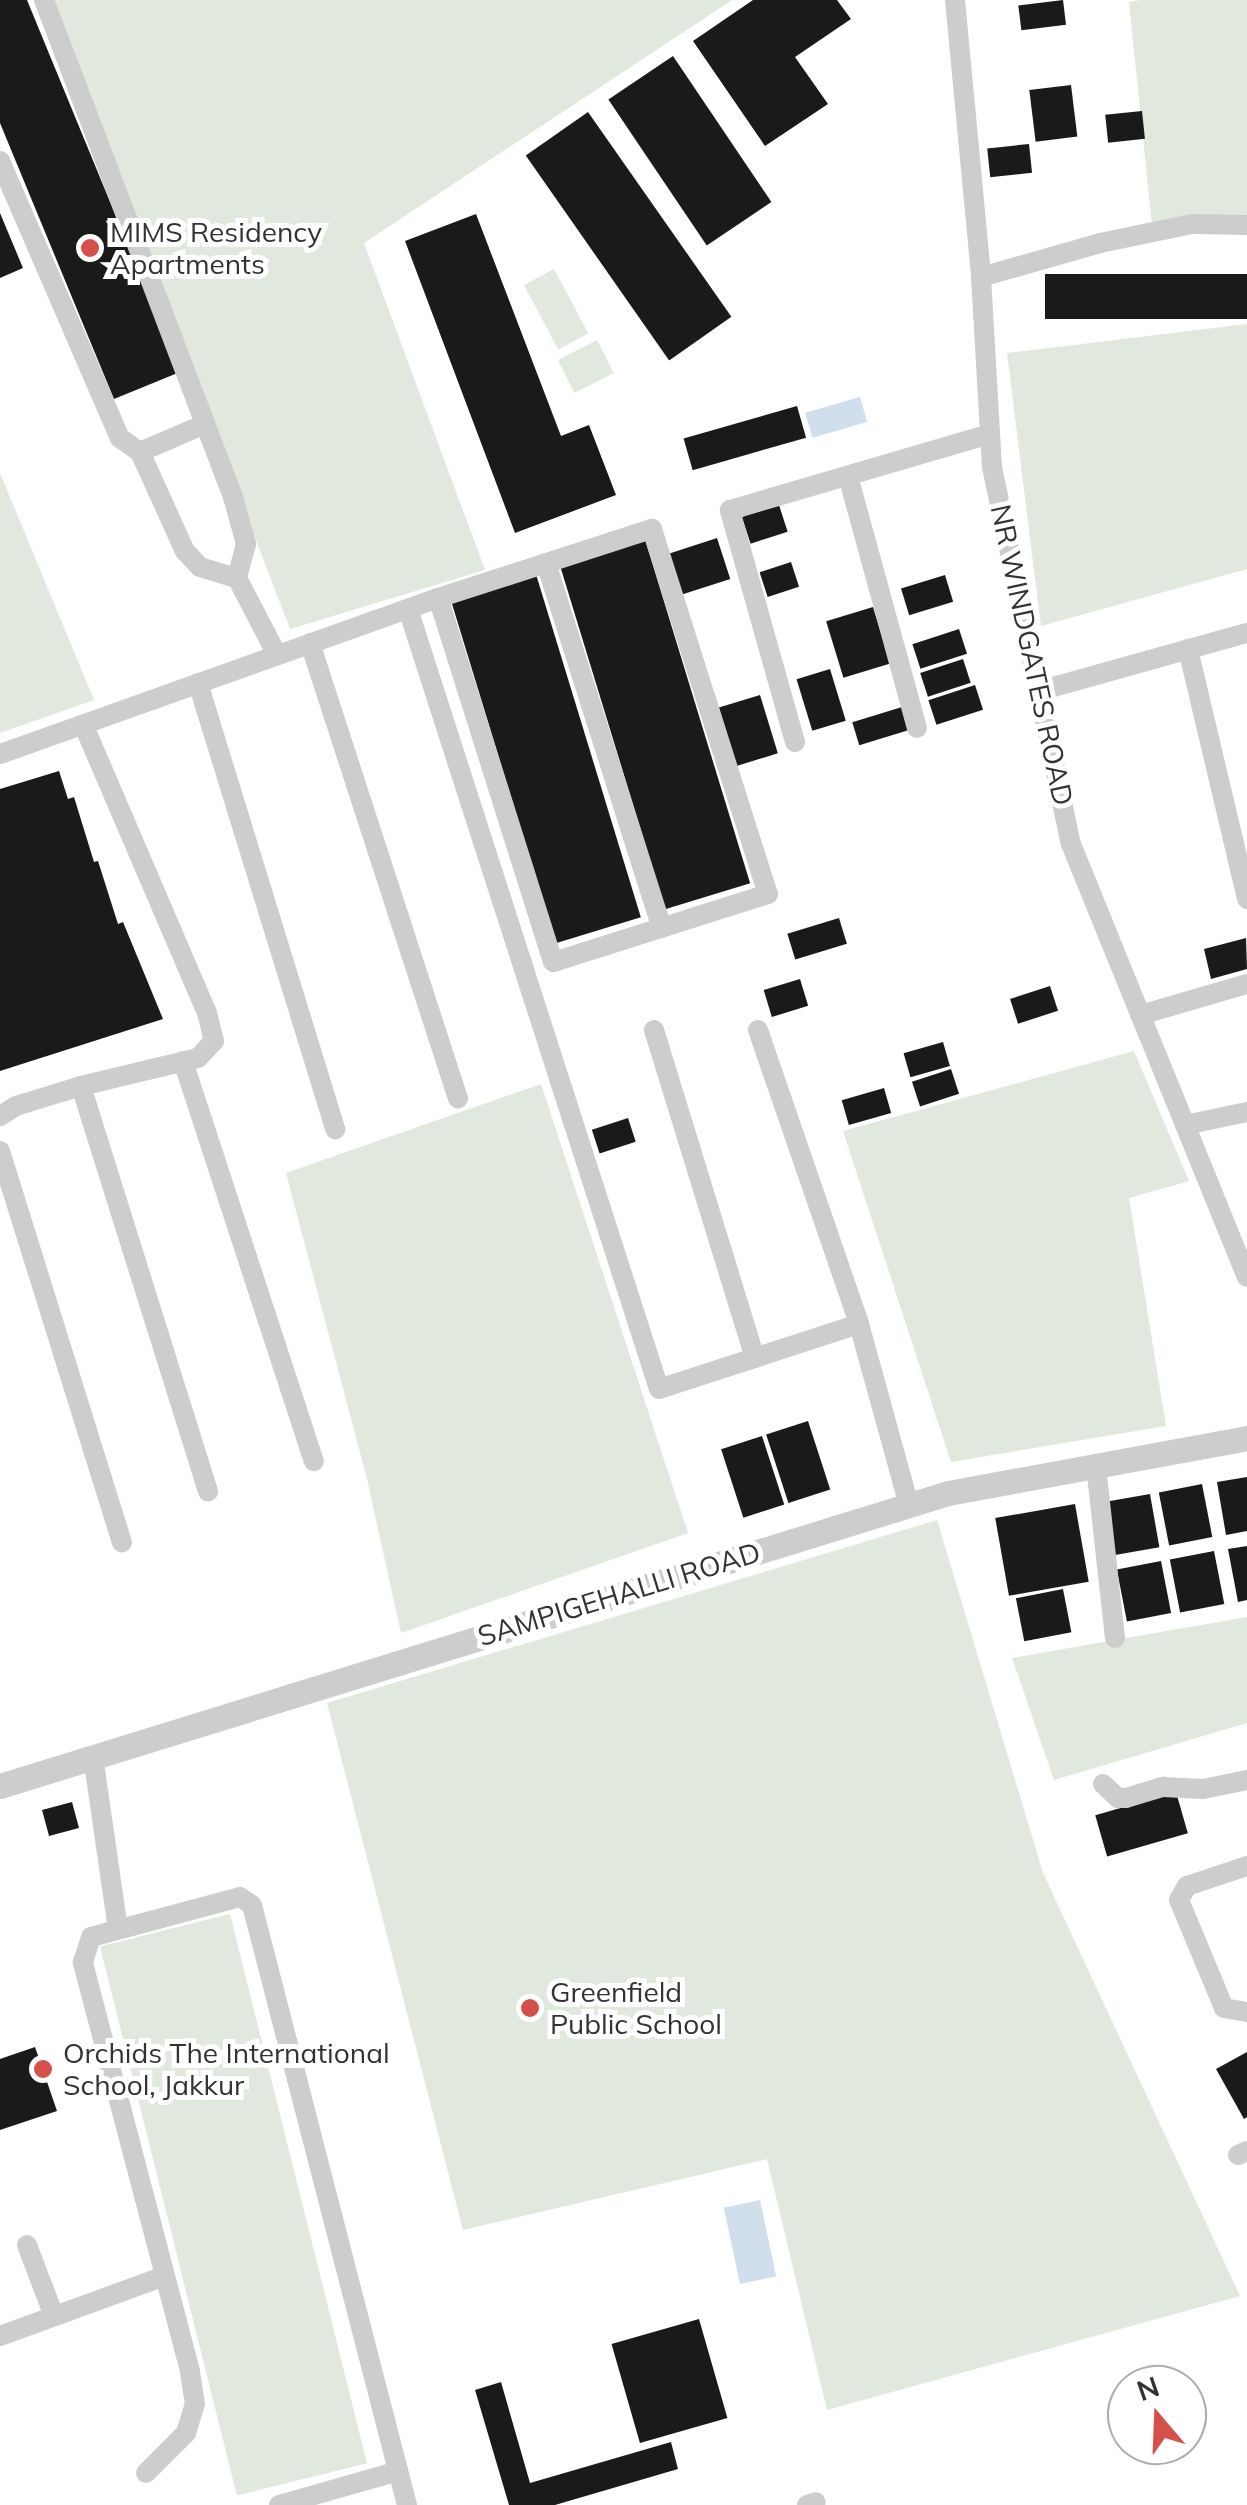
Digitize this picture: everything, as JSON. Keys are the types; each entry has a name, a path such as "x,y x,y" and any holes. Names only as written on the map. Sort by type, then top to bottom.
{"street":[{"path":"44,0 205,424 246,544 237,578 277,655"},
{"name":"NR WINDGATES ROAD","path":"955,0 981,278 992,467 1071,844 1247,1277"},
{"path":"0,161 120,438 140,452 185,550 200,567 237,578"},
{"path":"981,278 1100,243 1192,224 1247,226"},
{"path":"140,452 205,424"},
{"path":"795,742 730,510 990,434"},
{"path":"848,476 917,728"},
{"path":"0,754 408,608 438,598 546,563 652,529 768,894 554,962 438,598"},
{"path":"546,563 662,928"},
{"path":"408,608 659,1390 859,1324"},
{"path":"1040,692 1247,633"},
{"path":"310,644 458,1099"},
{"path":"1188,649 1247,899"},
{"path":"198,684 335,1128"},
{"path":"0,1116 16,1106 80,1086 198,1058 214,1041 207,1013 82,724"},
{"path":"1140,1015 1247,984"},
{"path":"654,1030 755,1358"},
{"path":"758,1030 859,1324 909,1505"},
{"path":"183,1060 314,1461"},
{"path":"80,1086 208,1492"},
{"path":"1185,1125 1247,1112"},
{"path":"0,1151 4,1180 122,1542"},
{"name":"SAMPIGEHALLI ROAD","path":"0,1786 948,1492 1247,1438"},
{"path":"1096,1466 1115,1638"},
{"path":"93,1756 118,1929"},
{"path":"1104,1784 1118,1798 1126,1798 1162,1787 1202,1789 1247,1780"},
{"path":"1247,1866 1187,1886 1179,1900 1224,2008 1247,2012"},
{"path":"146,2474 186,2433 194,2404 190,2371 162,2277 83,1962 90,1938 240,1897 252,1905 407,2505"},
{"path":"27,2244 54,2316"},
{"path":"0,2336 162,2277"},
{"path":"280,2505 398,2471"}],"shaded area":[{"path":"49,0 732,0 364,243 485,570 290,629"},
{"path":"1247,0 1247,215 1152,225 1129,2"},
{"path":"554,269 588,333 558,349 524,285"},
{"path":"1247,324 1247,569 1041,626 1007,353"},
{"path":"597,340 614,373 575,393 558,360"},
{"path":"0,473 94,700 0,733"},
{"path":"1134,1051 1189,1181 1129,1198 1166,1426 951,1462 843,1131"},
{"path":"541,1084 688,1533 401,1633 367,1479 286,1173"},
{"path":"937,1520 1043,1873 1240,2296 827,2410 767,2159 463,2230 327,1703"},
{"path":"1247,1617 1247,1723 1054,1780 1012,1658"},
{"path":"230,1914 367,2463 237,2496 100,1946"}],"water":[{"path":"860,397 867,422 812,438 805,413"},
{"path":"760,2200 776,2276 740,2284 724,2208"}],"building":[{"name":"MIMS Residency Apartments","path":"0,0 27,0 180,372 114,399 0,123"},
{"path":"753,0 837,0 851,19 795,57 828,104 765,146 693,41"},
{"path":"1063,0 1066,25 1021,30 1018,5"},
{"path":"673,56 771,202 707,246 608,100"},
{"path":"1071,85 1077,137 1036,142 1029,90"},
{"path":"1142,111 1145,139 1108,143 1105,115"},
{"path":"588,112 731,317 669,360 526,156"},
{"path":"1029,144 1032,173 990,177 987,148"},
{"path":"0,213 23,268 0,278"},
{"path":"476,214 561,436 589,425 616,495 515,533 405,241"},
{"path":"1045,274 1247,274 1247,319 1045,319"},
{"path":"797,406 806,438 693,470 684,439"},
{"path":"779,505 788,532 751,544 742,517"},
{"path":"644,536 750,883 665,909 559,562"},
{"path":"717,538 730,579 683,594 669,553"},
{"path":"791,562 799,587 768,597 760,572"},
{"path":"535,571 641,917 556,943 450,597"},
{"path":"945,575 953,602 909,615 901,588"},
{"path":"873,607 890,663 843,678 826,621"},
{"path":"959,629 967,654 920,669 912,644"},
{"path":"963,659 971,683 928,697 920,673"},
{"path":"830,669 846,721 812,731 797,679"},
{"path":"975,685 983,710 936,725 928,700"},
{"path":"760,695 778,753 737,766 719,708"},
{"path":"902,707 909,730 859,745 852,722"},
{"path":"59,771 68,799 74,797 118,924 123,922 163,1019 0,1071 0,789"},
{"path":"839,918 847,944 795,960 787,934"},
{"path":"1246,938 1247,969 1211,979 1204,949"},
{"path":"800,979 808,1006 772,1017 764,990"},
{"path":"1050,986 1058,1011 1018,1024 1010,999"},
{"path":"943,1042 950,1066 910,1077 904,1053"},
{"path":"951,1069 959,1094 920,1106 912,1082"},
{"path":"884,1088 891,1113 849,1125 842,1100"},
{"path":"628,1118 636,1142 600,1154 592,1130"},
{"path":"808,1421 830,1489 788,1503 766,1435"},
{"path":"762,1436 784,1504 743,1518 721,1449"},
{"path":"1247,1477 1247,1531 1226,1535 1217,1482"},
{"path":"1202,1484 1212,1537 1169,1545 1159,1492"},
{"path":"1150,1494 1159,1547 1115,1555 1106,1502"},
{"path":"1075,1504 1089,1582 1009,1596 995,1518"},
{"path":"1247,1546 1247,1600 1238,1602 1228,1549"},
{"path":"1214,1551 1224,1604 1180,1613 1170,1560"},
{"path":"1161,1561 1171,1613 1127,1622 1117,1570"},
{"path":"1063,1589 1071,1632 1024,1641 1016,1598"},
{"path":"1176,1792 1188,1833 1107,1856 1095,1815"},
{"path":"72,1802 79,1828 49,1836 42,1810"},
{"path":"35,2047 57,2111 0,2130 0,2059"},
{"path":"1247,2052 1247,2117 1244,2119 1216,2069"},
{"path":"699,2319 727,2418 640,2443 612,2344"},
{"path":"501,2382 530,2483 671,2442 678,2469 555,2505 509,2505 475,2390"}],"place":[{"name":"MIMS Residency Apartments","path":"90,248"},
{"name":"Greenfield Public School","path":"530,2008"},
{"name":"Orchids The International School, Jakkur","path":"43,2069"}]}
